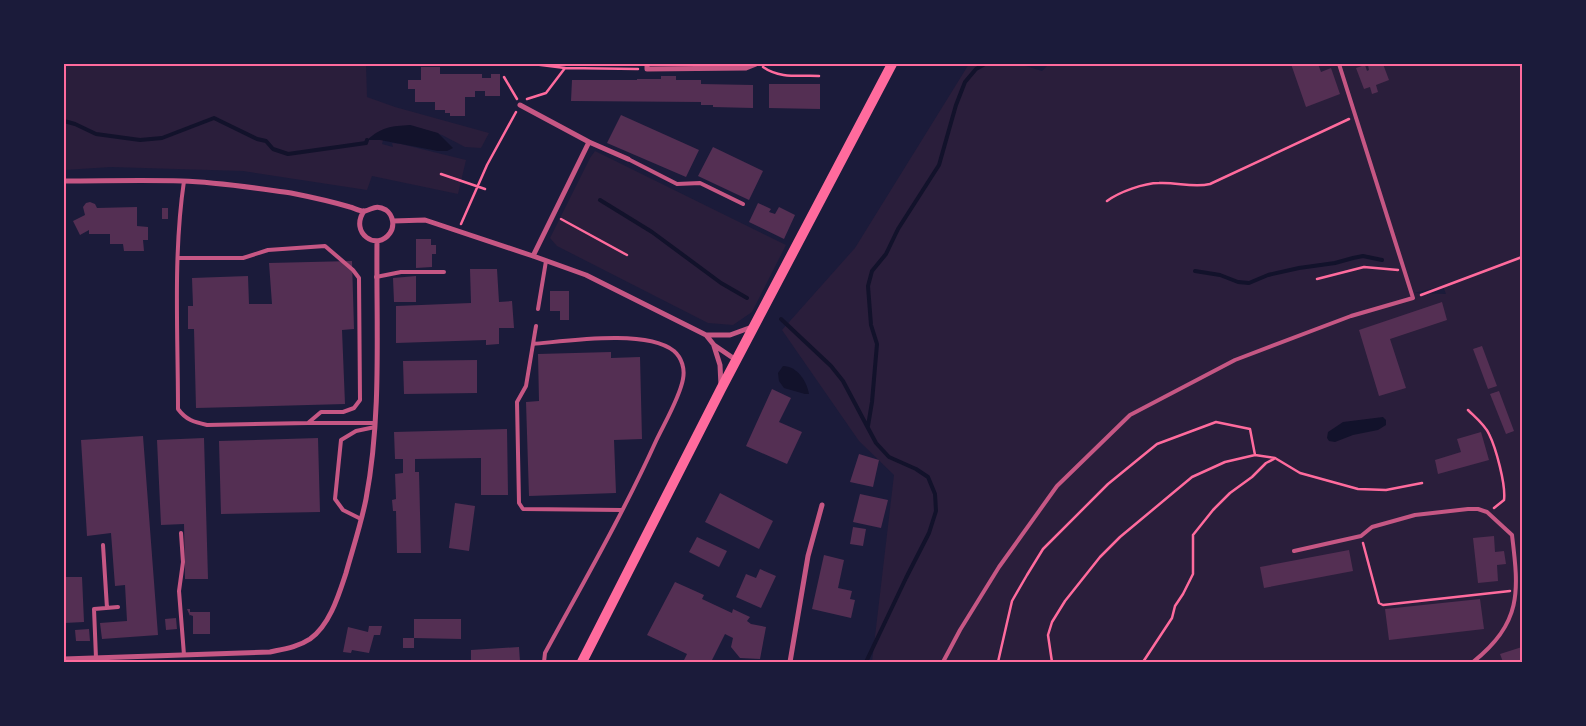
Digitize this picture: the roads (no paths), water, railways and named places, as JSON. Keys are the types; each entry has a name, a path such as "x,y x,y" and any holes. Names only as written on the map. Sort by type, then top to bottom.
{"main road":[{"path":"582,662 736,360 892,64"}],"street":[{"path":"647,64 647,69 746,68 757,64"},
{"path":"520,104 589,142 628,159"},
{"path":"533,256 589,142"},
{"path":"64,181 184,181 229,185 322,198 364,211 376,207 384,209 391,215 393,221 390,233 385,238 376,241 366,238 361,232 359,226 360,217 364,211"},
{"path":"393,221 425,220 586,276 706,336 714,345 736,360"},
{"path":"64,659 270,652 291,648 310,639 326,621 341,586 361,519 371,468 377,371 376,241"},
{"path":"706,336 730,336 755,326"},
{"path":"714,345 720,365 721,389"},
{"path":"790,662 808,556 822,505"}],"lane":[{"path":"942,662 999,567 1058,486 1130,414 1235,360 1351,316 1413,298 1339,64"},
{"path":"628,159 677,184 700,183 743,204"},
{"path":"184,181 178,218 178,409 184,418 207,425 308,423 375,425"},
{"path":"178,258 243,258 268,250 325,246 353,270 358,278 360,400 354,408 343,412 321,412 308,423"},
{"path":"538,309 546,261"},
{"path":"376,277 401,272 444,272"},
{"path":"536,326 526,386 516,402 521,507 523,510 622,510"},
{"path":"533,344 622,338 661,344 674,351 681,359 684,370 682,386 645,466 545,653 544,662"},
{"path":"361,519 343,510 334,499 341,440 356,431 375,425"},
{"path":"1294,551 1361,536 1372,526 1414,515 1468,510 1487,512 1512,535 1517,590 1505,631 1473,662"},
{"path":"181,533 183,562 179,591 184,655"},
{"path":"103,545 107,608"},
{"path":"96,658 94,609 118,607"}],"waterway":[{"path":"868,426 877,344 871,325 868,286 872,271 886,254 898,229 939,165 956,105 965,82 976,69 985,64"},
{"path":"64,121 96,134 140,140 162,138 214,118 257,139 266,141 273,149 288,154 366,143 367,140"},
{"path":"600,200 652,232 721,283 747,298"},
{"path":"1195,271 1220,275 1238,282 1249,283 1268,275 1363,256 1382,260"},
{"path":"781,319 831,366 843,381 876,443 889,457 916,469 928,477 935,494 936,511 929,533 866,662"}]}
